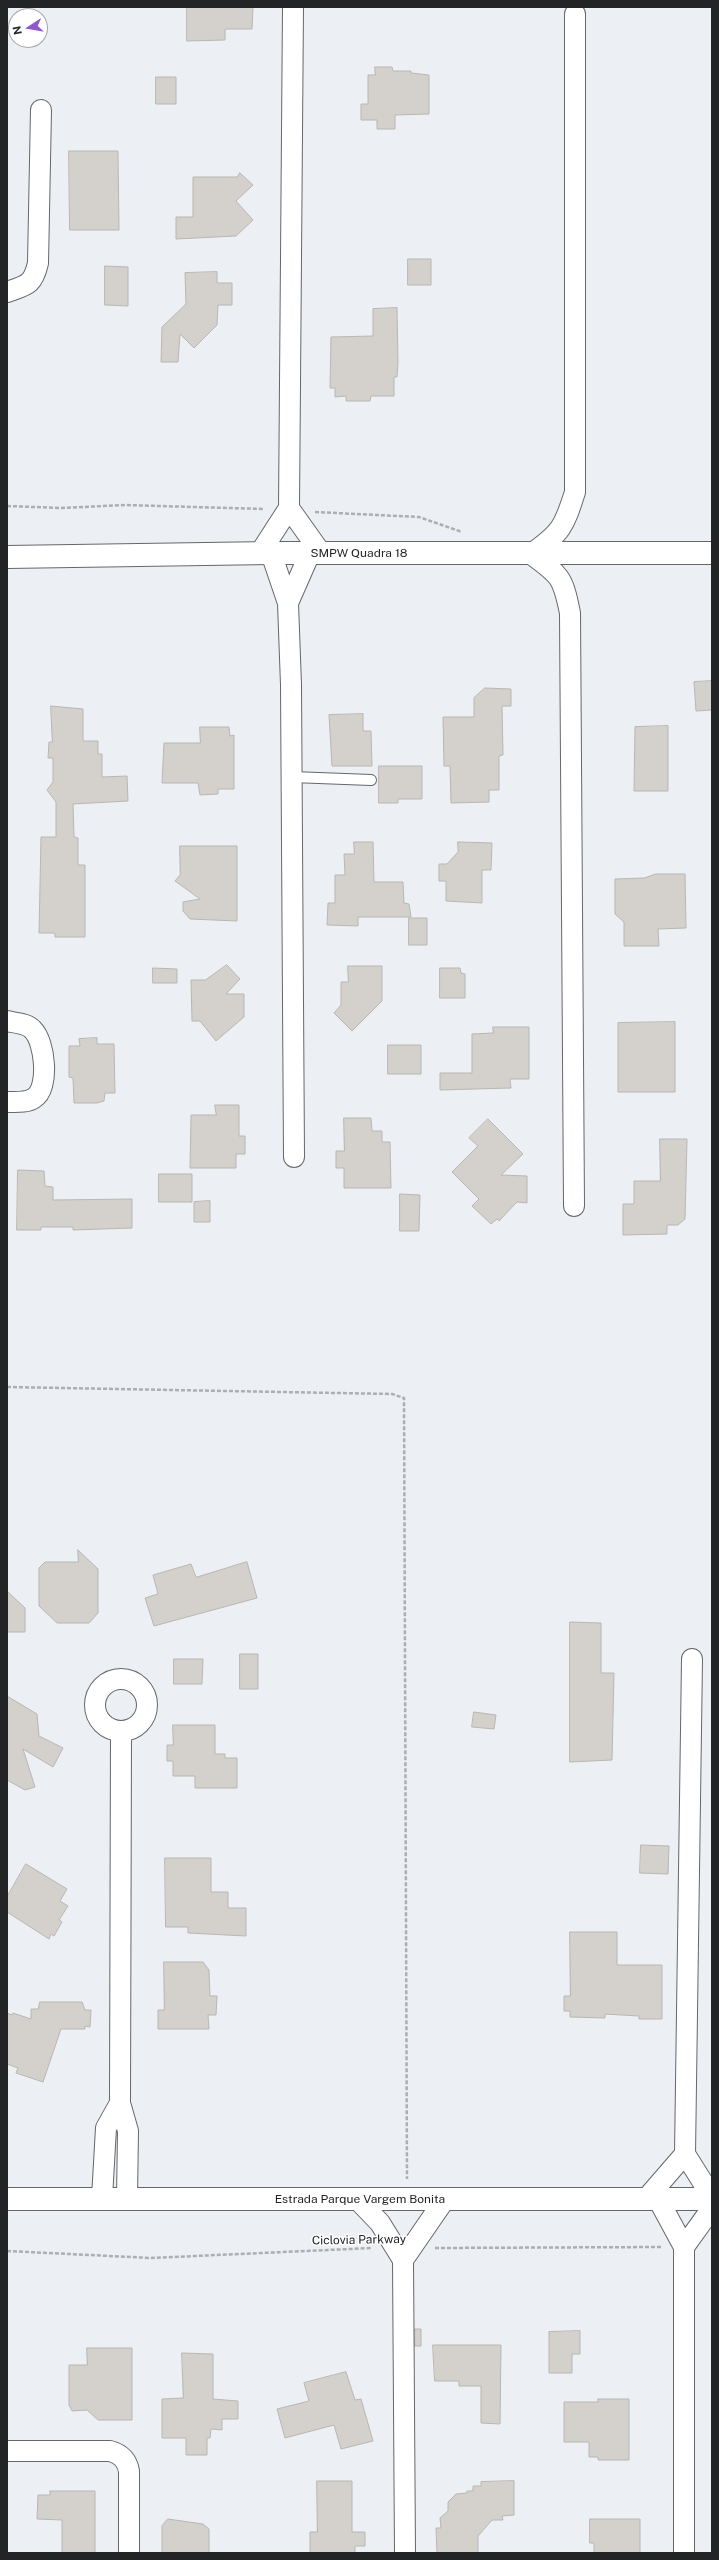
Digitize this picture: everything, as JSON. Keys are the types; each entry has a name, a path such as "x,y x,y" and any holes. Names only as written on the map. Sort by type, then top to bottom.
{"main road":[{"name":"SMPW Quadra 18","path":"7,557 265,553 712,554"},
{"name":"Estrada Parque Vargem Bonita","path":"7,2199 127,2198 358,2200 712,2198"}],"street":[{"path":"293,7 289,510 265,553 288,603 292,777 294,1157"},
{"path":"574,14 575,492 565,524 551,540 530,554 555,571 565,586 570,613 574,1206"},
{"path":"7,292 27,285 33,280 38,263 41,110"},
{"path":"288,603 316,553 289,510"},
{"path":"7,1021 28,1026 34,1030 41,1043 43,1065 43,1086 38,1095 29,1101 7,1102"},
{"path":"692,1659 686,2154 712,2198"},
{"path":"121,1732 120,2103 128,2131 127,2198"},
{"path":"102,2198 106,2128 120,2103"},
{"path":"684,2553 684,2247 652,2199 686,2154"},
{"path":"405,2553 404,2252 445,2199"},
{"path":"358,2200 380,2223 404,2252"},
{"path":"684,2247 712,2208"},
{"path":"7,2451 110,2452 120,2455 128,2464 129,2471 129,2553"}],"lane":[{"path":"292,777 371,780"}],"path":[{"path":"7,506 60,508 132,505 289,510 419,517 462,532 470,532"},
{"path":"7,1388 392,1394 404,1398 407,2199"},
{"name":"Ciclovia Parkway","path":"7,2251 151,2258 358,2248 404,2252 684,2247"}],"building":[{"path":"187,7 253,7 252,29 225,29 225,40 187,41"},
{"path":"375,67 392,67 393,71 411,71 411,73 429,75 429,114 395,115 395,129 377,129 377,120 361,120 361,104 368,104 368,75 375,75"},
{"path":"156,77 176,77 176,104 156,104"},
{"path":"69,151 118,151 119,230 70,230"},
{"path":"240,173 253,185 236,201 253,220 236,236 176,239 176,217 193,217 193,177 237,177"},
{"path":"408,259 431,259 431,285 408,285"},
{"path":"105,266 128,267 128,306 105,305"},
{"path":"217,272 217,283 232,283 232,305 218,305 217,325 194,348 180,334 178,362 161,362 162,327 186,304 185,273"},
{"path":"397,308 398,363 397,377 394,377 394,396 371,396 370,401 346,401 346,396 335,397 335,388 330,388 331,337 373,336 373,309"},
{"path":"712,681 712,710 696,711 694,682"},
{"path":"485,688 511,689 511,706 502,706 503,755 499,756 499,790 489,790 489,802 451,803 450,766 444,766 443,717 474,717 474,698"},
{"path":"51,706 83,709 83,741 98,741 98,754 102,754 102,777 127,776 128,801 73,804 74,837 78,838 78,865 85,865 85,937 55,937 55,933 39,933 41,837 56,837 56,802 47,790 53,782 53,758 48,758 49,742 52,742"},
{"path":"363,714 363,731 371,731 372,766 332,766 329,715"},
{"path":"668,726 668,791 634,791 635,727"},
{"path":"200,727 229,727 230,736 234,735 234,789 218,789 218,794 200,795 198,783 162,783 164,743 200,743"},
{"path":"379,766 422,766 422,799 398,799 398,803 379,803"},
{"path":"354,842 373,842 374,882 403,882 404,903 409,904 411,917 358,917 358,926 327,925 328,903 335,903 335,875 345,875 344,854 354,854"},
{"path":"458,842 492,843 491,870 482,870 482,903 446,901 446,881 439,881 439,864 447,864 458,852"},
{"path":"180,846 237,846 237,921 190,919 183,911 183,902 200,899 175,881 180,875"},
{"path":"656,874 685,874 686,928 658,929 659,946 624,946 624,922 615,914 615,879 644,878"},
{"path":"409,918 427,918 427,945 409,945"},
{"path":"227,965 240,979 226,994 244,994 244,1017 216,1041 200,1021 192,1021 191,980 205,980"},
{"path":"348,966 382,966 382,1001 352,1031 334,1013 341,1005 341,982 348,982"},
{"path":"153,968 177,969 177,983 153,983"},
{"path":"440,968 460,968 461,973 465,974 465,998 440,998"},
{"path":"675,1022 675,1092 618,1092 618,1023"},
{"path":"493,1027 529,1027 529,1079 510,1079 511,1088 440,1090 440,1073 472,1073 472,1034 493,1033"},
{"path":"97,1038 97,1044 114,1044 115,1093 105,1093 104,1101 97,1103 74,1103 73,1078 69,1077 69,1046 80,1046 79,1039"},
{"path":"388,1045 421,1045 421,1074 388,1074"},
{"path":"215,1105 239,1105 239,1136 245,1136 245,1154 236,1154 236,1168 190,1168 191,1115 216,1115"},
{"path":"344,1118 371,1118 372,1131 382,1131 382,1142 390,1142 391,1188 344,1188 344,1168 336,1168 336,1151 344,1151"},
{"path":"488,1119 523,1154 501,1175 527,1176 527,1203 517,1202 499,1221 497,1219 491,1224 472,1206 479,1199 452,1172 478,1146 469,1138"},
{"path":"660,1139 687,1139 685,1219 678,1225 667,1225 667,1234 623,1235 623,1204 634,1204 634,1181 660,1181"},
{"path":"18,1170 44,1171 45,1186 53,1187 53,1200 132,1199 132,1228 73,1230 73,1227 41,1227 41,1230 17,1230"},
{"path":"159,1174 192,1174 192,1202 159,1202"},
{"path":"400,1194 420,1195 419,1231 400,1231"},
{"path":"210,1201 210,1222 194,1222 194,1202"},
{"path":"78,1550 98,1569 98,1613 89,1623 57,1623 39,1606 39,1568 45,1562 78,1562"},
{"path":"247,1562 257,1598 154,1626 145,1598 158,1594 153,1575 191,1564 196,1577"},
{"path":"7,1591 25,1608 25,1632 7,1632"},
{"path":"570,1622 601,1623 601,1673 614,1673 612,1760 570,1762"},
{"path":"240,1654 258,1654 258,1689 240,1689"},
{"path":"174,1659 203,1659 202,1684 174,1684"},
{"path":"7,1696 37,1714 39,1736 63,1748 53,1767 23,1749 35,1787 25,1790 7,1780"},
{"path":"474,1712 496,1715 494,1729 472,1727"},
{"path":"173,1725 215,1725 215,1754 225,1754 225,1758 237,1758 237,1788 195,1788 195,1776 173,1776 173,1761 167,1761 167,1745 173,1745"},
{"path":"641,1845 669,1846 668,1874 640,1873"},
{"path":"165,1858 211,1858 211,1892 228,1892 228,1908 246,1908 246,1936 188,1933 188,1927 166,1927"},
{"path":"26,1864 67,1889 60,1901 68,1906 59,1920 62,1922 54,1936 51,1934 49,1939 7,1912 7,1897"},
{"path":"570,1932 617,1932 617,1965 662,1965 662,2019 639,2019 639,2016 605,2014 605,2018 570,2017 570,2011 564,2011 564,1996 570,1996"},
{"path":"164,1962 203,1962 209,1970 210,1996 217,1996 216,2015 208,2015 209,2029 158,2029 158,2010 164,2010"},
{"path":"40,2002 82,2002 85,2010 91,2010 90,2027 85,2026 85,2029 61,2029 43,2082 16,2073 18,2068 7,2064 7,2013 12,2015 13,2013 31,2019 31,2009 38,2009"},
{"path":"415,2329 421,2329 421,2346 415,2346"},
{"path":"580,2331 580,2354 572,2354 572,2373 549,2373 549,2332"},
{"path":"433,2345 501,2345 500,2424 481,2423 481,2386 459,2386 459,2381 435,2381"},
{"path":"87,2348 132,2348 132,2420 98,2420 87,2410 72,2411 69,2405 69,2365 87,2365"},
{"path":"182,2353 213,2354 213,2399 238,2401 238,2419 222,2419 222,2430 211,2429 210,2438 207,2438 207,2455 186,2455 186,2438 162,2438 162,2399 183,2398"},
{"path":"346,2372 355,2400 361,2399 373,2441 341,2449 334,2425 285,2438 277,2409 309,2401 304,2383"},
{"path":"598,2399 629,2399 629,2460 598,2460 598,2457 589,2457 589,2442 564,2442 564,2402 598,2402"},
{"path":"317,2481 352,2481 352,2532 365,2532 365,2546 355,2546 355,2553 310,2553 310,2532 317,2532"},
{"path":"514,2481 514,2515 502,2516 503,2520 492,2520 478,2536 478,2553 437,2553 436,2528 441,2528 440,2518 448,2511 448,2502 456,2494 473,2491 473,2486 481,2486 481,2482"},
{"path":"50,2491 95,2491 95,2553 62,2553 62,2520 37,2519 38,2495 50,2495"},
{"path":"168,2519 203,2524 209,2529 209,2553 162,2553 162,2526"},
{"path":"590,2519 640,2519 640,2553 594,2553 594,2543 590,2543"}]}
